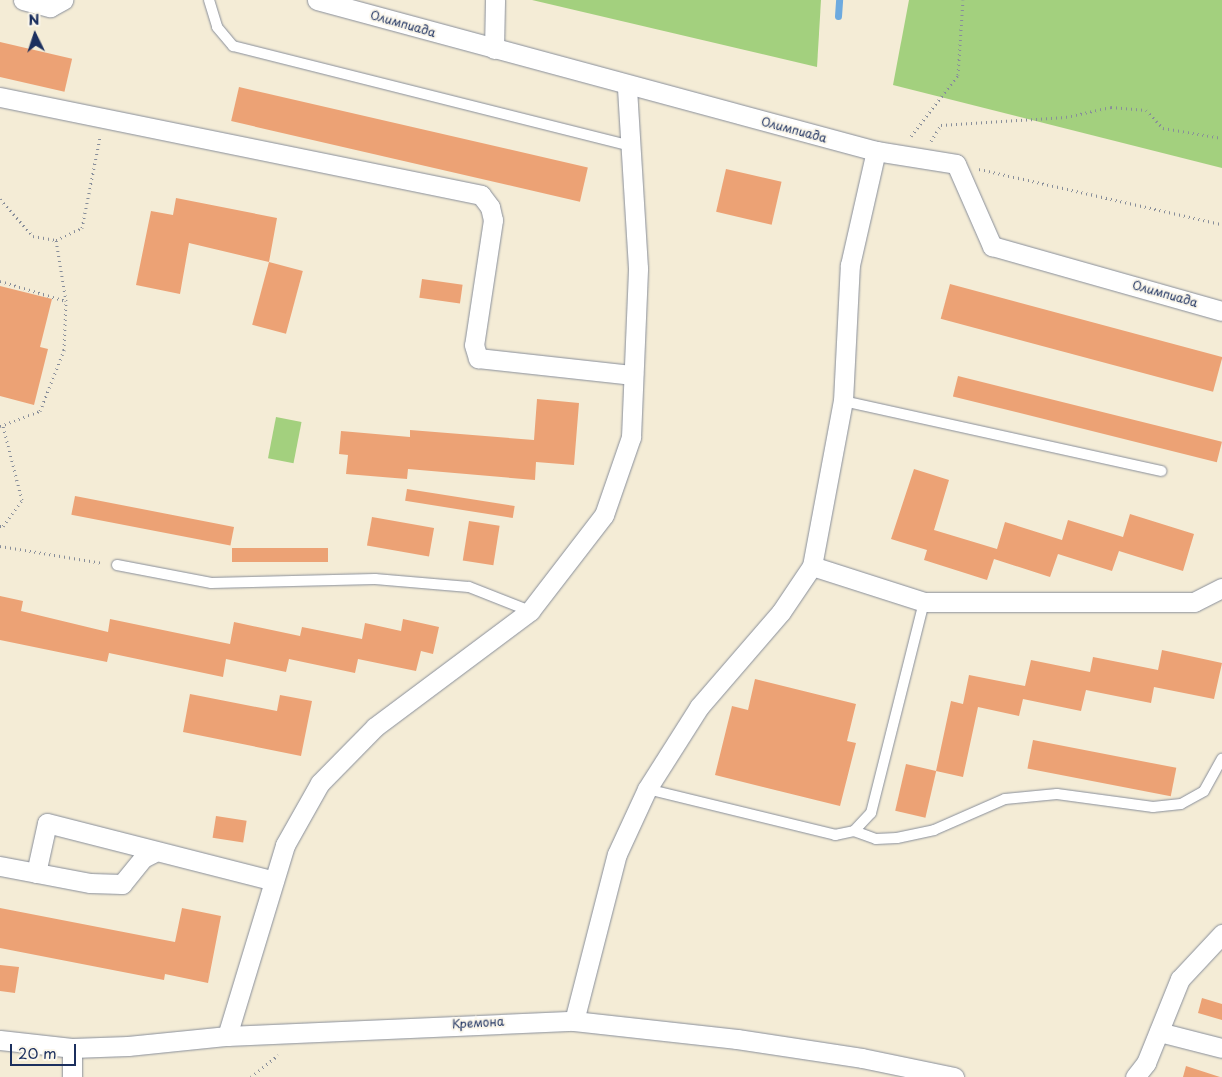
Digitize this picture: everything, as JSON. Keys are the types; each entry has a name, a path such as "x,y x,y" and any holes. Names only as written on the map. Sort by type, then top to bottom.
{"street":[{"path":"23,0 50,7 63,0"},
{"name":"Олимпиада","path":"317,0 627,86 876,152 956,164 992,246 1222,310"},
{"path":"494,49 495,0"},
{"path":"227,1036 285,845 320,783 375,726 530,611 604,515 631,437 638,268 627,86"},
{"path":"0,97 481,195 490,207 493,220 474,345 478,358 633,375"},
{"path":"574,1021 617,854 647,789 700,707 781,612 812,566 843,401 850,266 876,152"},
{"path":"812,566 924,602 1194,602 1222,588"},
{"path":"36,873 47,823 153,853 274,881"},
{"path":"0,866 90,884 122,884 142,858 153,853"},
{"path":"1135,1077 1146,1063 1180,979 1222,934"},
{"name":"Кремона","path":"0,1040 72,1048 128,1046 227,1036 574,1021 737,1039 862,1058 954,1077"},
{"path":"1159,1032 1222,1048"},
{"path":"72,1048 72,1077"}],"lane":[{"path":"209,0 217,27 233,46 631,146"},
{"path":"843,401 1161,471"},
{"path":"117,565 211,583 375,579 469,587 530,611"},
{"path":"854,831 871,813 924,602"},
{"path":"647,789 835,835 854,831 876,839 897,838 934,830 1005,799 1057,794 1153,807 1181,804 1204,792 1222,759"}],"path":[{"path":"897,154 958,75 963,0"},
{"path":"920,158 941,125 1066,117 1111,107 1146,110 1163,128 1222,138"},
{"path":"0,199 33,236 56,240 82,228 89,180 105,118"},
{"path":"956,164 1222,224"},
{"path":"0,526 22,500 2,426 40,411 64,350 66,301 56,240"},
{"path":"0,281 66,301"},
{"path":"0,546 117,565"}],"green space":[{"path":"532,0 821,0 817,67"},
{"path":"909,0 1222,0 1222,168 893,85"},
{"path":"276,417 302,422 294,463 268,458"}],"building":[{"path":"0,42 72,59 64,92 0,77"},
{"path":"239,87 588,168 580,202 231,121"},
{"path":"726,169 782,182 772,225 716,212"},
{"path":"176,198 277,218 269,262 189,243 180,294 136,285 151,211 173,215"},
{"path":"269,262 303,271 286,334 252,325"},
{"path":"422,279 463,285 460,304 419,298"},
{"path":"950,284 1222,357 1213,392 941,319"},
{"path":"0,286 52,299 40,347 48,349 34,405 0,396"},
{"path":"958,376 1222,442 1217,462 953,396"},
{"path":"537,399 579,403 574,465 536,462 535,480 408,469 407,479 346,474 348,455 339,454 341,431 410,437 410,430 534,440"},
{"path":"914,469 949,480 934,530 997,549 1005,522 1062,540 1068,520 1123,537 1130,514 1194,534 1183,571 1119,551 1112,571 1058,554 1050,577 994,559 987,580 924,560 927,550 891,539"},
{"path":"407,489 515,506 513,518 405,501"},
{"path":"75,496 234,527 230,546 71,515"},
{"path":"372,517 434,528 429,556 367,546"},
{"path":"469,521 500,526 493,565 463,561"},
{"path":"232,548 328,548 328,562 232,562"},
{"path":"0,596 23,601 21,611 108,632 110,619 230,644 234,622 300,636 302,627 362,639 365,623 401,631 403,619 439,627 433,654 421,651 416,671 358,659 355,673 289,659 286,672 226,659 223,677 109,653 107,662 0,640"},
{"path":"1162,650 1222,663 1214,699 1154,687 1151,703 1086,690 1081,711 1023,699 1019,716 978,707 963,777 936,771 951,701 963,704 969,675 1025,686 1031,660 1090,672 1093,657 1158,670"},
{"path":"755,679 856,704 847,741 856,743 840,806 715,775 732,706 748,710"},
{"path":"190,694 277,711 280,695 312,701 301,756 183,732"},
{"path":"1033,740 1176,768 1171,796 1027,768"},
{"path":"906,764 936,771 925,818 895,811"},
{"path":"216,816 247,821 243,843 213,838"},
{"path":"0,908 175,942 182,908 221,916 208,983 165,974 164,980 0,948"},
{"path":"0,965 19,967 15,993 0,991"},
{"path":"1202,998 1222,1004 1222,1020 1198,1013"},
{"path":"1186,1066 1220,1077 1183,1077"}],"waterway":[{"path":"838,16 839,0"}]}
